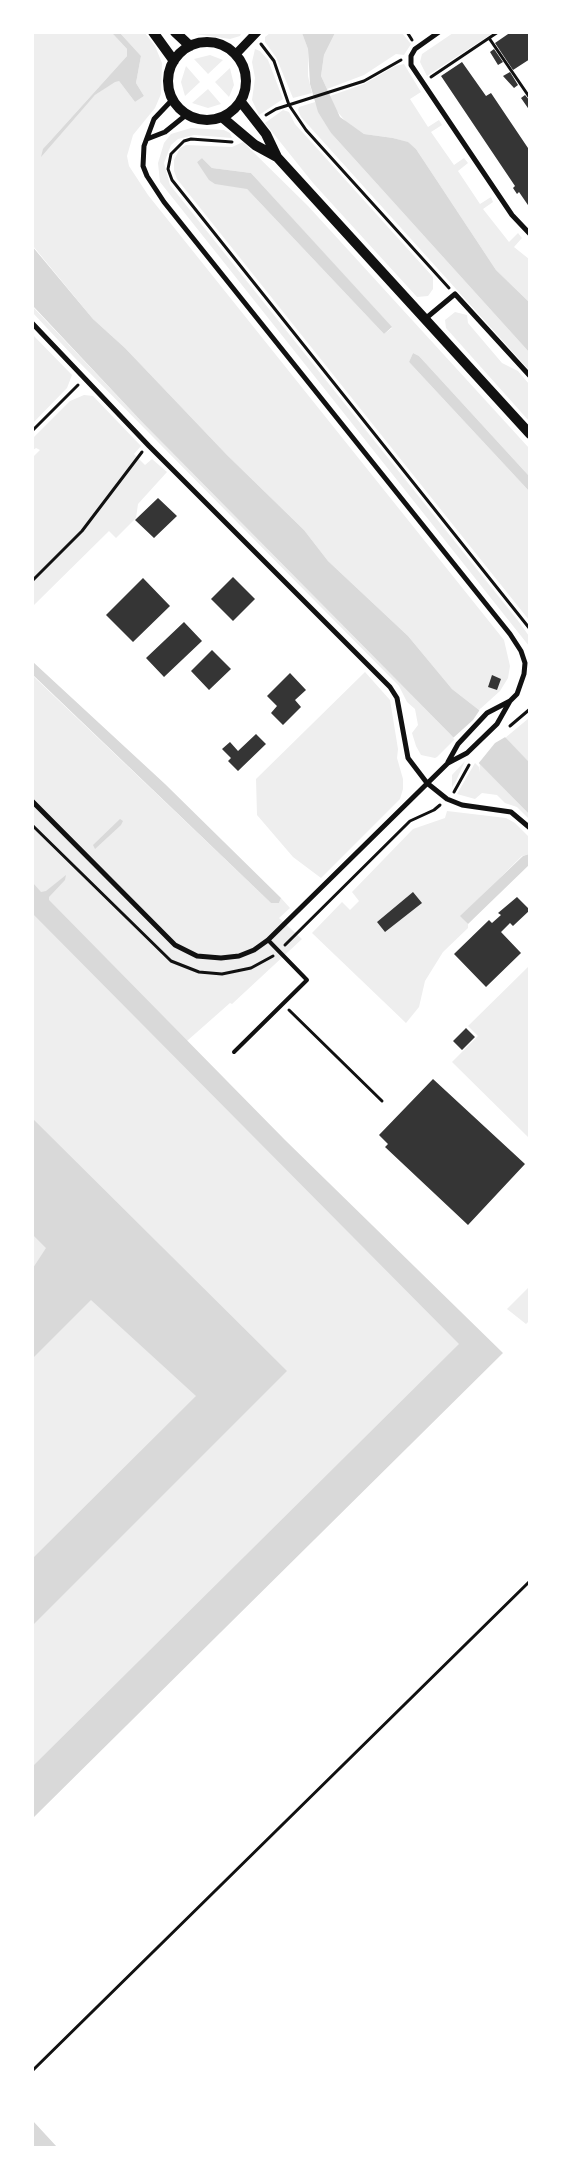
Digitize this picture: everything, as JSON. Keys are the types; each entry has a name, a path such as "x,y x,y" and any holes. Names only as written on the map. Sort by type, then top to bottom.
{"main road":[{"path":"153,32 174,61"},
{"path":"174,32 190,46"},
{"path":"202,42 214,42 226,46 236,54 243,64 247,77 246,90 241,102 223,118 204,121 186,115 172,100 168,80 174,61 190,46 202,42"},
{"path":"241,102 266,134 277,157 530,434"},
{"path":"223,118 255,145 277,157"}],"street":[{"path":"440,32 415,49 411,56 411,66 512,215 530,234"},
{"path":"236,54 255,34"},
{"path":"32,801 175,945 197,956 230,958 254,950 268,940 448,763 467,753 497,724 522,683 525,663 521,651 510,634 164,202 147,176 143,166 144,146 154,119 172,100"},
{"path":"147,139 165,132 186,115"},
{"path":"425,319 454,294 530,376"},
{"path":"32,322 149,446 390,688 396,698 408,758 427,783 447,799 462,805 510,812 530,828"},
{"path":"448,763 458,744 487,713 510,701"}],"lane":[{"path":"234,1052 307,980 268,940"}],"path":[{"path":"423,83 498,32"},
{"path":"255,34 274,61 289,105 306,130 454,294"},
{"path":"490,38 530,98"},
{"path":"256,123 268,113 364,80 390,64 411,56"},
{"path":"244,135 228,142 191,139 184,141 171,154 168,169 172,180 530,629"},
{"path":"32,431 85,378"},
{"path":"32,581 82,532 149,446"},
{"path":"507,728 530,708"},
{"path":"32,825 171,961 199,972 222,974 258,965 279,951 410,821 434,810 447,799 459,786 465,771 474,760"},
{"path":"283,1004 382,1101"},
{"path":"32,2071 530,1581"}],"shaded area":[{"path":"242,32 240,36 230,39 188,33"},
{"path":"33,33 112,33 127,49 127,56 43,149 95,95 115,81 119,81 135,102 144,96 136,83 141,56 120,33 145,33 155,46 162,63 161,94 155,108 133,135 127,156 129,166 148,195 504,640 510,666 508,678 500,691 479,710 452,689 408,636 328,561 304,530 227,455 125,348 93,319 33,246"},
{"path":"112,33 120,33 141,56 136,83 144,96 135,102 119,81 115,82 95,95 41,157 43,149 127,56 127,49"},
{"path":"270,33 302,33 308,49 308,76 312,93 293,98 276,57 265,42 265,37"},
{"path":"302,33 335,33 324,55 321,76 340,117 364,134 408,142 416,149 496,270 529,302 529,352 331,133 318,112 310,84 308,49"},
{"path":"335,33 402,33 411,44 404,55 396,54 364,75 327,89 321,76 324,55"},
{"path":"453,33 493,33 427,76 420,62 422,54"},
{"path":"255,49 260,51 268,60 283,99 259,115 252,100 255,78 252,62"},
{"path":"210,55 223,60 208,74 194,59"},
{"path":"404,64 421,92 410,99 428,127 439,120 442,125 431,132 454,165 464,158 468,163 458,171 480,204 491,197 493,202 483,209 509,242 518,233 522,238 514,247 529,259 529,302 496,270 416,149 407,142 364,134 347,123 335,109 330,96 364,84 395,66"},
{"path":"186,66 200,82 185,96 181,82"},
{"path":"230,68 234,85 229,97 215,82"},
{"path":"208,89 221,104 208,108 192,103"},
{"path":"315,102 331,133 529,352 529,370 301,117 298,110 299,107"},
{"path":"283,110 289,112 295,124 433,277 433,289 428,296 417,297 313,183 265,123"},
{"path":"191,128 224,130 230,133 232,138 194,135 178,139 171,145 164,163 170,185 519,622 529,636 529,646 160,182 158,163 164,143 171,134"},
{"path":"243,142 308,206 529,448 529,476 419,356 413,353 409,362 529,491 529,620 177,179 174,171 174,160 180,148 186,145 232,147","holes":["202,158 212,168 251,173 392,328 384,334 247,189 197,162"]},
{"path":"202,158 212,168 251,173 392,327 384,334 247,189 215,184 209,180 197,162"},
{"path":"32,246 93,319 125,348 227,455 304,530 328,561 408,636 452,689 479,710 529,762 529,814 142,422 33,306"},
{"path":"32,306 142,422 455,739 437,757 421,755 416,746 412,733 418,725 415,709 407,702 399,686 73,356 33,313"},
{"path":"455,312 467,315 468,323 502,363 518,371 529,384 529,421 446,328 445,320"},
{"path":"32,334 72,375 67,388 33,423"},
{"path":"413,353 419,356 529,476 529,491 409,362"},
{"path":"84,395 93,396 141,446 134,454 145,465 152,459 167,472 138,504 136,518 116,538 109,531 33,606 32,458 40,450 36,448 33,450 33,438 70,401"},
{"path":"33,662 165,784 281,898 279,903 271,903 33,675"},
{"path":"365,672 390,700 403,789 400,799 321,878 293,857 257,815 256,779"},
{"path":"32,675 271,903 279,903 281,898 290,908 279,918 302,939 232,1004 230,1003 179,1048 478,1345 32,1788"},
{"path":"529,718 529,762 505,738"},
{"path":"465,761 456,781 452,787 452,775"},
{"path":"475,763 479,767 479,773 480,764 529,814 529,819 517,807 505,803 497,795 482,793 475,799 457,794"},
{"path":"447,811 506,818 515,823 529,837 529,854 522,856 461,916 468,924 468,928 443,952 425,981 419,1007 406,1023 312,933 342,902 350,910 359,901 352,892 413,829 445,818"},
{"path":"120,819 123,821 121,825 95,849 93,845"},
{"path":"529,854 529,865 468,924 460,916 523,856"},
{"path":"66,875 65,880 49,897 49,900 285,1140 503,1353 33,1818 33,1766 459,1344 33,914 33,883 41,892 46,891"},
{"path":"529,966 529,1138 452,1062 478,1036 468,1026"},
{"path":"33,1119 287,1371 33,1625 33,1558 196,1396 91,1300 33,1358 33,1268 46,1248 33,1235"},
{"path":"529,1287 529,1321 526,1324 507,1309"},
{"path":"33,2121 57,2147 33,2147"}],"pier":[{"path":"481,708 507,736 495,743 478,764 453,738 473,720"}],"building":[{"path":"511,32 530,32 530,59 513,70 495,43"},
{"path":"494,49 503,62 498,65 490,52"},
{"path":"462,62 486,96 491,93 530,151 530,208 519,192 517,194 513,188 515,186 441,76"},
{"path":"510,72 518,85 514,88 503,76"},
{"path":"525,95 530,101 530,111 521,98"},
{"path":"158,498 177,516 154,538 135,520"},
{"path":"233,577 255,599 233,621 211,599"},
{"path":"143,578 170,606 133,642 106,615"},
{"path":"184,622 202,641 164,677 146,658"},
{"path":"212,650 231,669 209,690 191,671"},
{"path":"290,673 306,690 295,700 301,707 283,725 271,713 277,706 267,696"},
{"path":"492,675 501,679 497,690 488,687"},
{"path":"256,734 266,744 238,771 228,761 231,758 222,749 230,742 238,751"},
{"path":"413,892 422,903 385,932 377,922"},
{"path":"517,897 530,910 513,926 510,923 501,932 521,953 486,987 454,954 489,920 492,923 501,915 498,913"},
{"path":"466,1028 475,1037 462,1050 453,1041"},
{"path":"433,1079 525,1164 468,1225 385,1147 388,1144 379,1135"}]}
